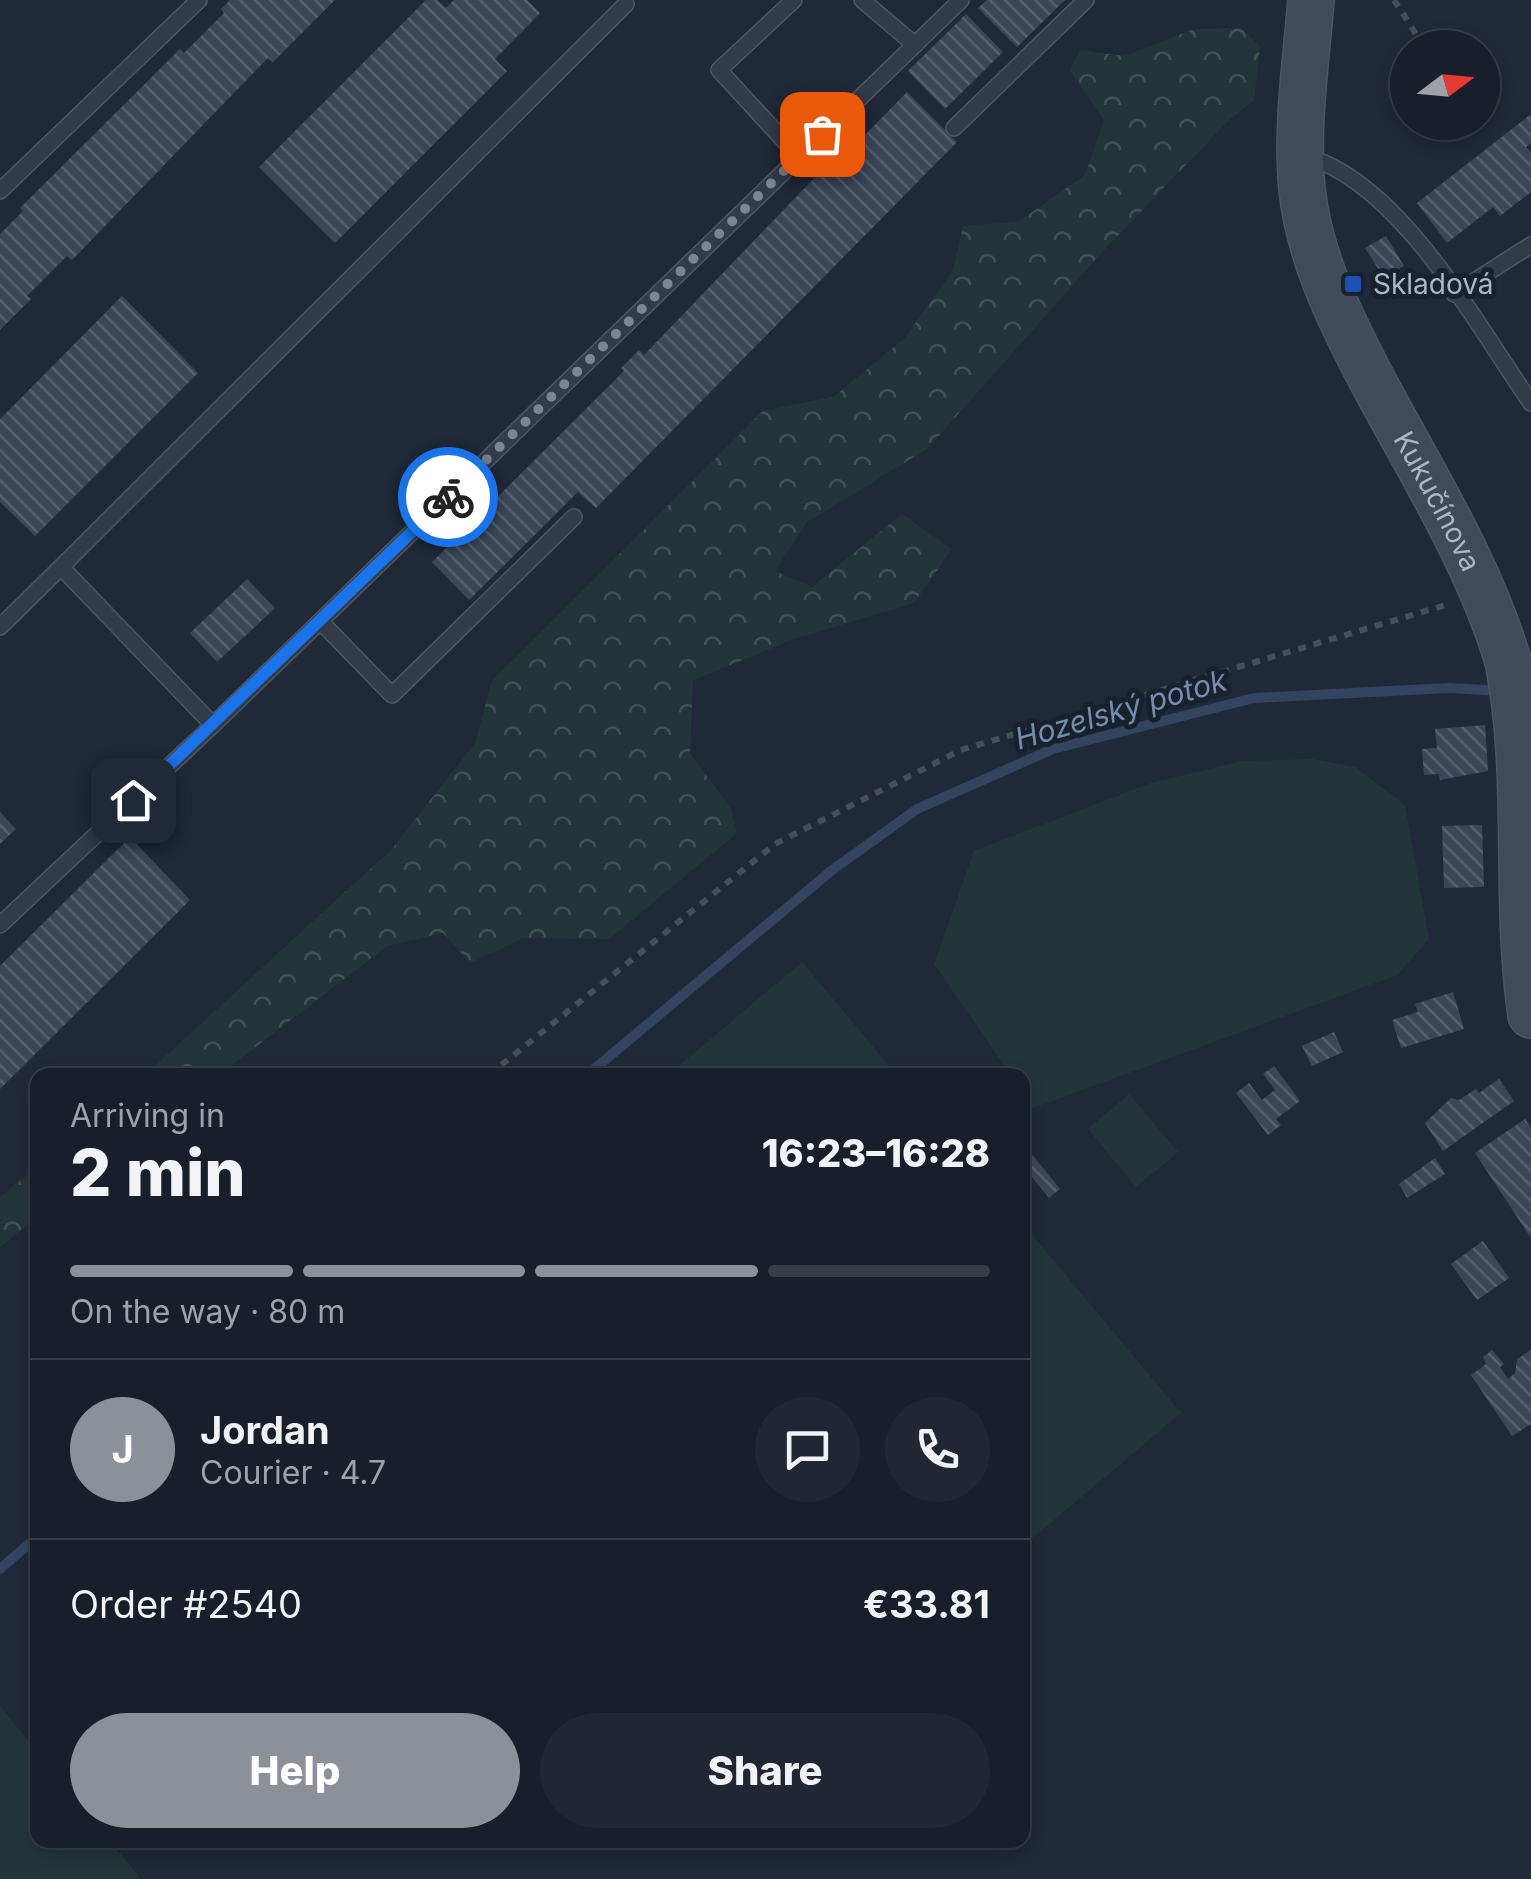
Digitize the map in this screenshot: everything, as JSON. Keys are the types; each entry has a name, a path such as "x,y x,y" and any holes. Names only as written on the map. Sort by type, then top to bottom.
{"street":[{"name":"Kukučínova","path":"1311,0 1302,191 1325,282 1481,587 1507,658 1523,718 1525,970 1531,1015"}],"lane":[{"path":"0,191 199,0"},
{"path":"794,0 719,70 799,157"},
{"path":"862,0 915,45"},
{"path":"0,925 213,725 961,0"},
{"path":"954,128 1086,0"},
{"path":"0,627 626,4"},
{"path":"1301,155 1343,171 1393,210 1531,402"},
{"path":"1454,294 1531,246"},
{"path":"320,621 392,695 574,516"},
{"path":"61,567 213,725"}],"path":[{"path":"1394,0 1413,30"},
{"path":"498,1068 775,844 961,750 1461,600 1481,587"}],"green space":[{"path":"1241,28 1260,46 1254,100 1229,120 1104,250 927,449 807,522 775,571 812,587 902,514 952,549 914,603 794,639 693,680 690,753 731,809 737,833 609,939 523,938 470,963 443,933 387,946 228,1068 153,1068 392,849 475,743 492,681 763,411 833,397 904,339 953,270 963,226 1018,222 1085,175 1104,120 1070,71 1080,50 1124,56 1194,29"},
{"path":"1312,759 1355,767 1405,805 1429,939 1397,975 1033,1108 1030,1068 1006,1068 934,964 974,851 1151,783 1242,761"},
{"path":"802,962 891,1068 676,1068"},
{"path":"1129,1094 1178,1152 1136,1187 1088,1129"},
{"path":"30,1173 30,1223 0,1247 0,1197"},
{"path":"1030,1232 1181,1413 1030,1539"},
{"path":"0,1706 30,1743 30,1848 116,1848 141,1879 0,1879"}],"building":[{"path":"230,0 335,0 273,62 268,58 72,260 67,256 0,330 0,234 23,211 20,208 180,49 184,53 224,13 221,9"},
{"path":"426,0 437,0 446,8 454,0 527,0 540,13 495,59 507,71 335,243 259,167"},
{"path":"987,0 1065,0 1017,47 978,8"},
{"path":"966,14 1003,52 945,109 908,71"},
{"path":"907,92 957,142 596,508 578,492 469,600 432,562 624,371 621,368 639,350 644,355 821,171 825,176"},
{"path":"1531,114 1531,143 1526,147 1531,153 1531,192 1500,216 1493,207 1447,243 1417,203"},
{"path":"1386,236 1404,266 1384,278 1365,248"},
{"path":"122,296 198,373 35,536 0,502 0,419"},
{"path":"247,579 275,608 217,662 190,633"},
{"path":"1485,725 1488,771 1440,780 1439,774 1424,775 1422,749 1437,748 1435,729"},
{"path":"0,812 16,829 0,844"},
{"path":"1482,825 1484,887 1444,888 1442,826"},
{"path":"130,837 190,900 0,1089 0,966"},
{"path":"1453,992 1464,1029 1401,1048 1392,1020 1418,1012 1415,1004"},
{"path":"1334,1032 1343,1052 1312,1066 1302,1046"},
{"path":"1274,1066 1300,1101 1276,1119 1281,1125 1268,1135 1236,1093 1249,1083 1262,1100 1275,1090 1263,1074"},
{"path":"1499,1079 1514,1101 1443,1151 1425,1123 1451,1098 1459,1100 1476,1089 1479,1093"},
{"path":"1525,1119 1531,1128 1531,1238 1475,1153"},
{"path":"1030,1152 1060,1189 1049,1198 1030,1175"},
{"path":"1435,1158 1445,1174 1407,1198 1399,1184"},
{"path":"1483,1241 1509,1278 1477,1300 1451,1264"},
{"path":"1492,1350 1504,1364 1500,1367 1508,1379 1515,1373 1517,1359 1531,1350 1531,1424 1512,1436 1471,1375 1486,1364 1483,1357"}],"waterway":[{"name":"Hozelský potok","path":"595,1068 831,871 917,809 1053,749 1254,698 1449,688 1503,691"},
{"name":"Hozelský potok","path":"0,1569 30,1543"}],"way so far":[{"path":"448,497 822,134"}],"place":[{"name":"Skladová","path":"1353,284"}],"route":[{"path":"133,800 448,497"}]}
